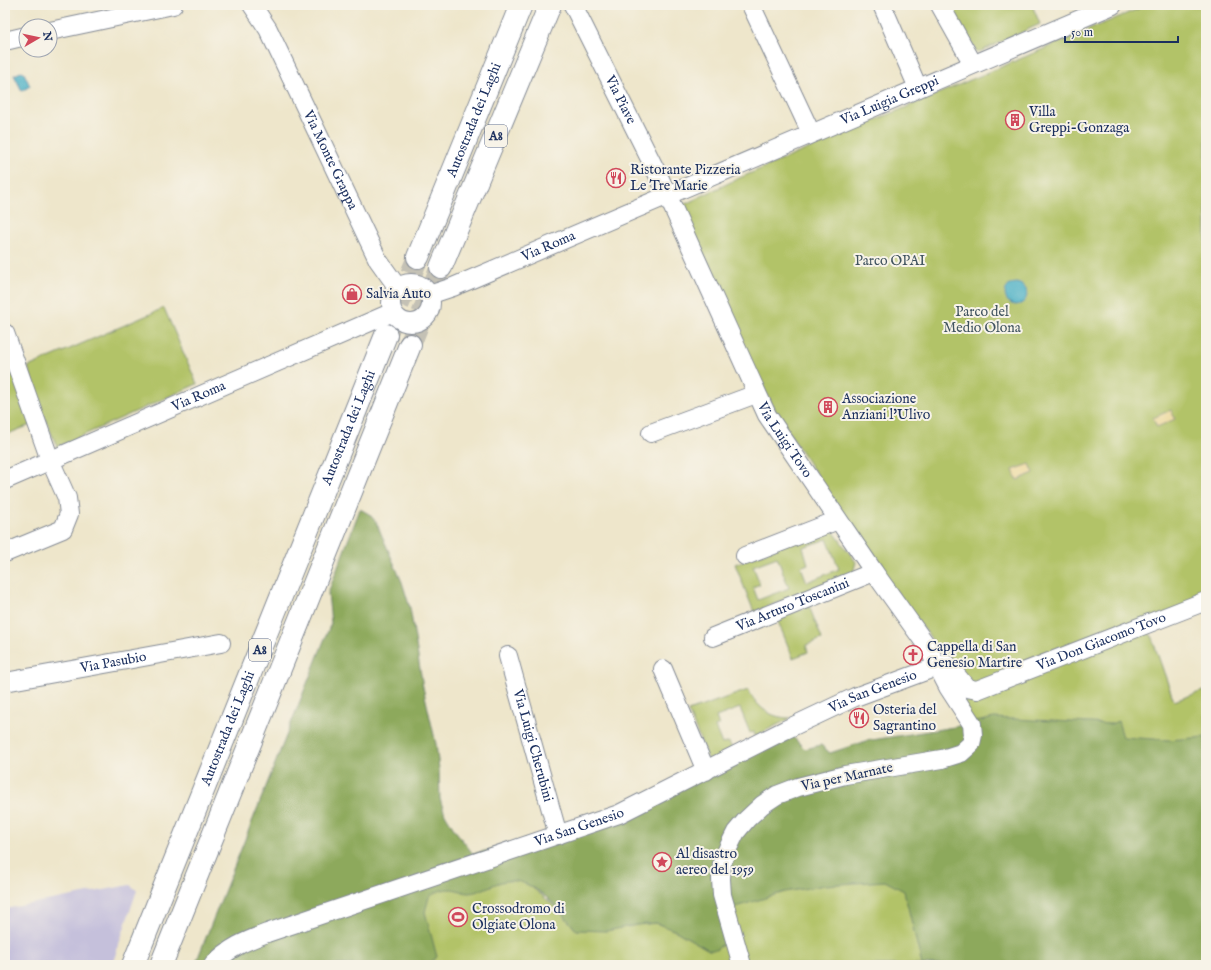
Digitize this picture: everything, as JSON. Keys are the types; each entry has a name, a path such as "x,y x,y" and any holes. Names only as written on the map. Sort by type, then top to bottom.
{"highway":[{"name":"Autostrada dei Laghi","path":"418,257 521,5"},
{"name":"Autostrada dei Laghi","path":"442,267 550,5"},
{"name":"Autostrada dei Laghi","path":"134,965 386,335"},
{"name":"Autostrada dei Laghi","path":"161,965 410,345"}],"street":[{"path":"58,29 172,5"},
{"name":"Via Monte Grappa","path":"252,5 268,29 374,252 398,288"},
{"name":"Via Monte Grappa","path":"267,5 268,29"},
{"path":"751,5 811,133"},
{"path":"882,5 918,88"},
{"path":"940,5 972,64"},
{"name":"Via Luigia Greppi","path":"667,194 918,88 1088,10 1113,5"},
{"name":"Via Piave","path":"574,8 667,194"},
{"path":"5,41 18,38"},
{"name":"Via Roma","path":"429,295 453,287 667,194"},
{"name":"Via Luigi Tovo","path":"667,194 756,394 774,428 927,646 937,665"},
{"path":"403,284 415,284 421,286 429,295 430,309 427,315 416,323 402,322 393,312 391,299 398,288 403,284"},
{"name":"Via Roma","path":"5,480 393,312"},
{"path":"5,333 50,460 68,504 69,514 66,524 59,531 5,553"},
{"path":"651,434 756,394"},
{"path":"744,556 838,520"},
{"name":"Via Arturo Toscanini","path":"713,637 874,572"},
{"name":"Via Don Giacomo Tovo","path":"937,665 948,665 967,688 977,690 1206,601"},
{"name":"Via Pasubio","path":"5,682 221,643"},
{"name":"Via Luigi Cherubini","path":"508,656 558,835"},
{"name":"Via San Genesio","path":"213,965 223,954 238,944 620,814 785,730 855,697 937,665"},
{"name":"Via per Marnate","path":"742,965 722,895 721,879 722,863 736,832 762,805 777,796 798,787 845,775 942,759 961,754 966,750 972,741 972,724 948,687 937,665"},
{"path":"663,669 706,771"}],"shaded area":[{"path":"130,885 137,890 112,965 5,965 5,909"}],"green space":[{"path":"950,5 1032,5 1040,24 977,53"},
{"name":"Parco del Medio Olona","path":"1147,5 1206,5 1206,601 1147,624 1174,701 1206,690 1206,965 745,965 725,897 975,748 953,668 868,553 780,419 753,371 681,206 737,179"},
{"path":"164,308 197,384 57,447 43,413 28,367"},
{"path":"5,352 33,424 5,435"},
{"path":"360,509 369,514 376,522 402,582 410,608 423,687 436,744 440,799 445,814 454,829 473,854 619,816 791,735 805,749 821,745 830,753 866,741 954,727 994,718 1111,724 1118,721 1123,737 1169,740 1206,737 1206,964 922,965 904,891 885,881 825,885 785,892 719,912 726,941 716,950 709,950 676,931 656,923 606,931 576,930 555,905 536,890 527,884 516,881 506,881 468,893 453,889 445,889 429,897 425,912 437,957 427,965 195,965 331,623 328,593"},
{"path":"830,527 856,562 853,573 754,612 735,564","holes":["827,539 839,569 807,582 801,567 808,564 803,547","777,557 789,588 758,600 753,587 760,584 753,566"]},
{"path":"809,606 822,639 806,645 808,652 793,658 777,619"},
{"path":"748,690 760,707 765,711 784,718 791,718 755,736 754,732 750,733 740,708 716,717 719,725 715,727 722,744 729,742 732,748 709,761 688,711"},
{"name":"Crossodromo di Olgiate Olona","path":"498,863 549,902 576,930 656,923 676,931 709,950 722,946 726,941 732,965 231,965"}],"sand":[{"path":"1171,410 1175,419 1157,427 1153,418"},
{"path":"1030,464 1034,473 1017,480 1013,470"}],"water":[{"path":"23,71 30,86 22,91 14,75"},
{"path":"1016,283 1024,286 1027,294 1024,302 1016,305 1008,302 1005,294 1008,286"}],"tunnel":[{"path":"386,335 418,257"},
{"path":"410,345 441,267"}],"place":[{"name":"Villa Greppi-Gonzaga","path":"1015,120"},
{"name":"Ristorante Pizzeria Le Tre Marie","path":"616,178"},
{"name":"Salvia Auto","path":"352,294"},
{"name":"Associazione Anziani l'Ulivo","path":"828,407"},
{"name":"Cappella di San Genesio Martire","path":"913,655"},
{"name":"Osteria del Sagrantino","path":"859,718"},
{"name":"Al disastro aereo del 1959","path":"662,862"},
{"name":"Crossodromo di Olgiate Olona","path":"458,917"}],"park label":[{"name":"Parco OPAI","path":"890,261"}]}
